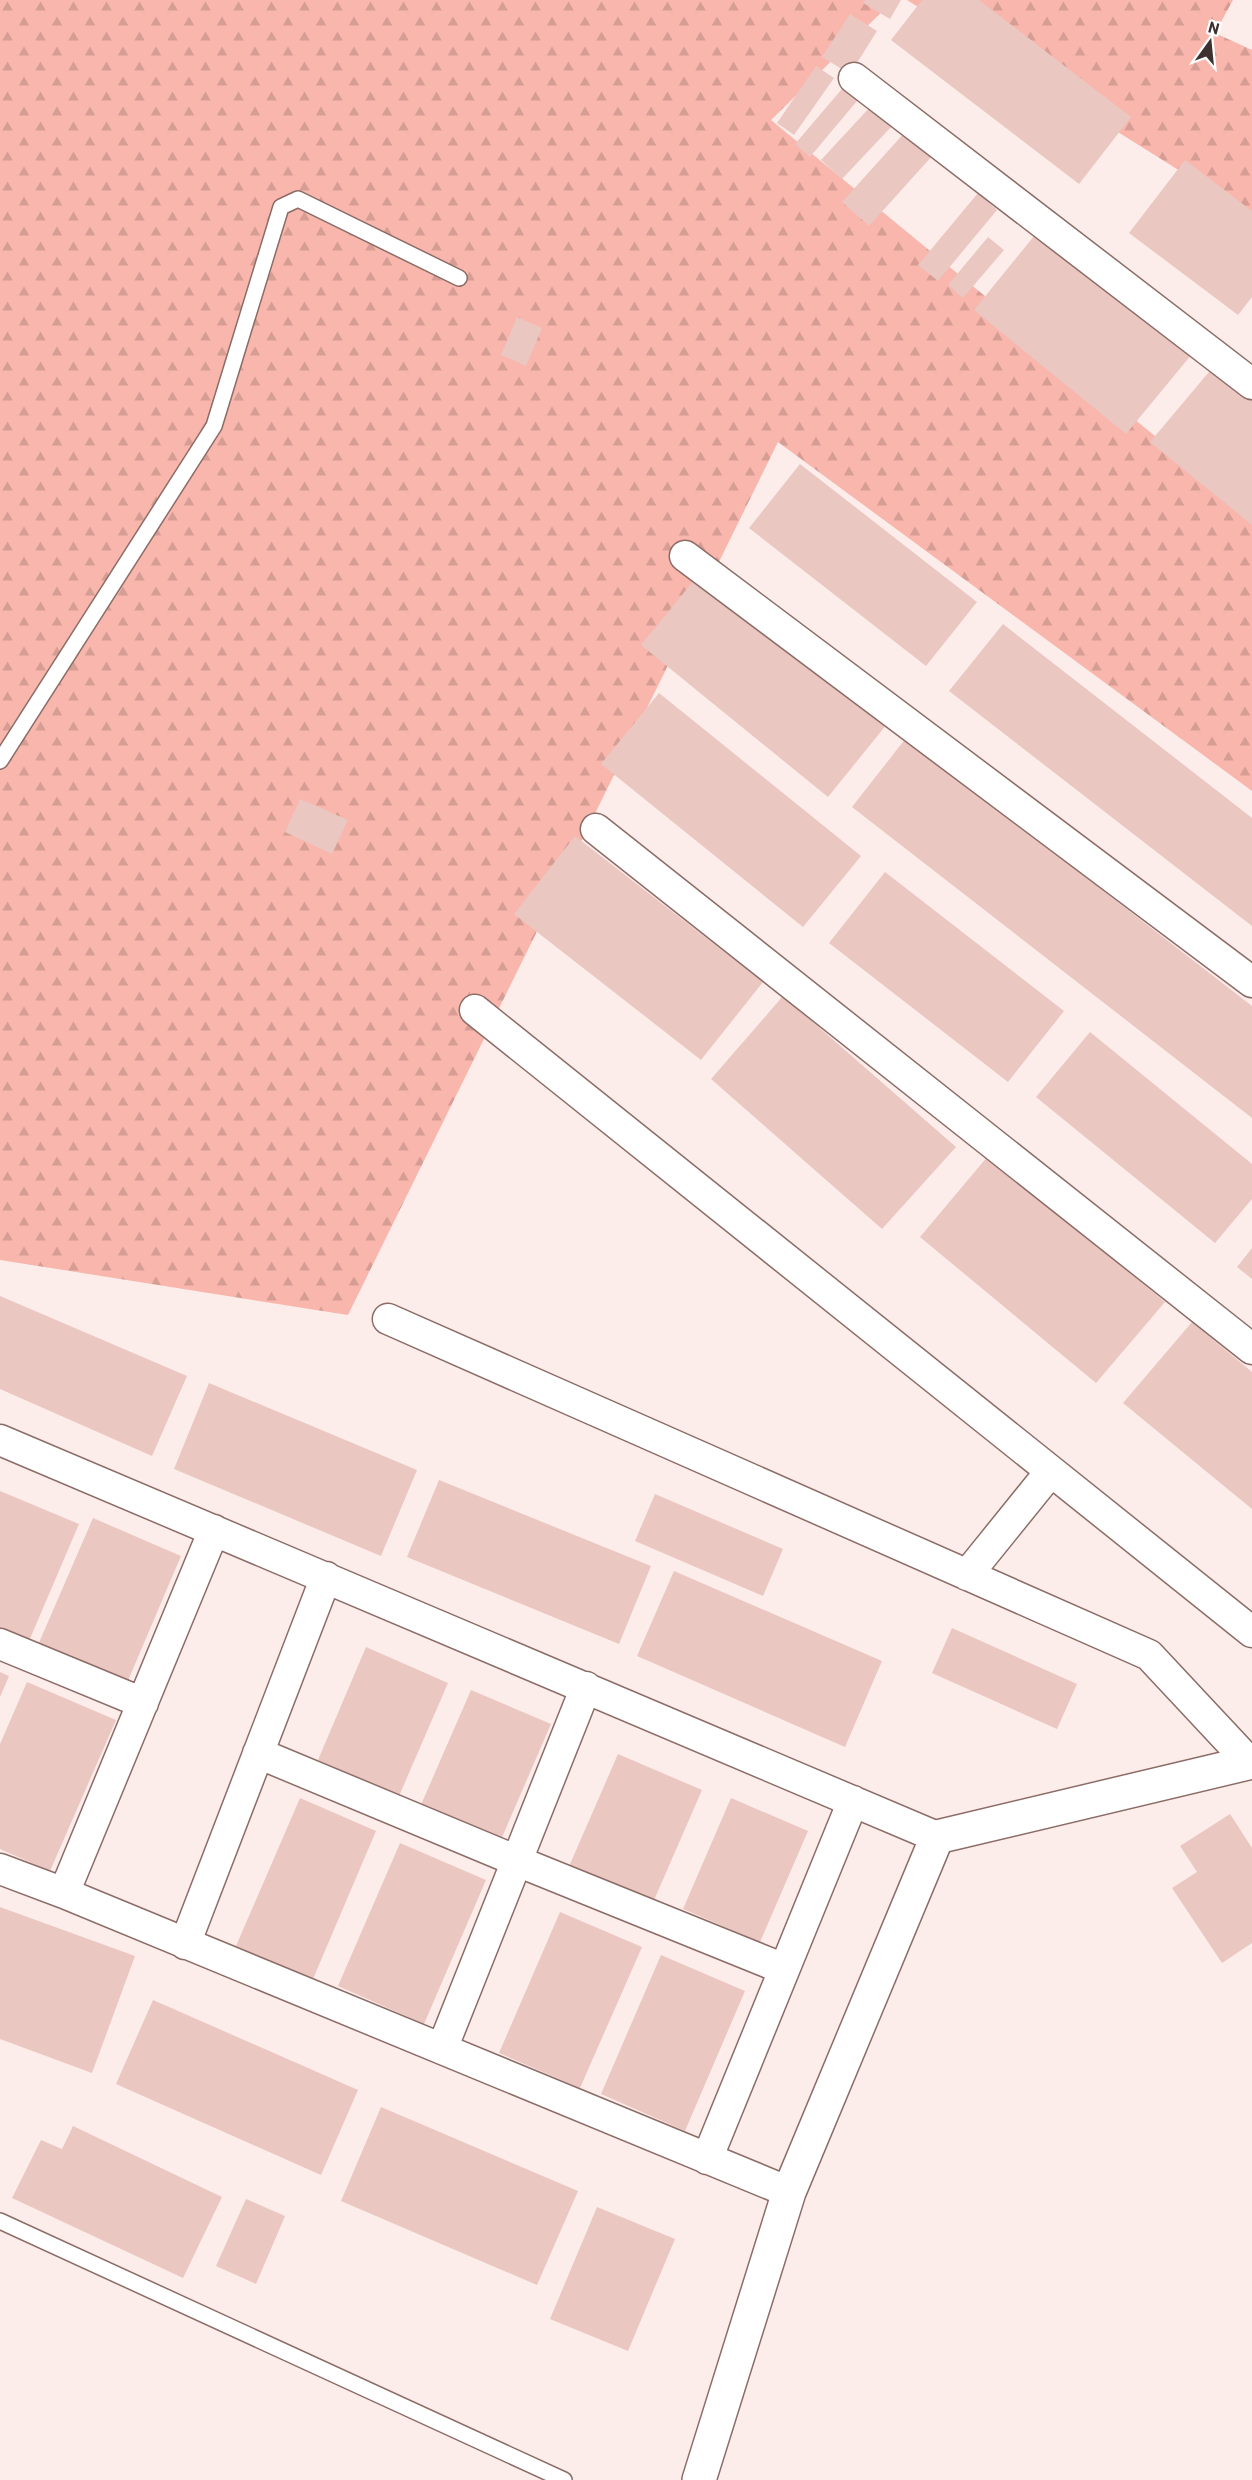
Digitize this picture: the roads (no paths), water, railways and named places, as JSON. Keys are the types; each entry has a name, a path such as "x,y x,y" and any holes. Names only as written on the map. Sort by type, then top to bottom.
{"street":[{"path":"854,78 1252,384"},
{"path":"686,556 1252,982"},
{"path":"596,829 1252,1349"},
{"path":"475,1010 1252,1632"},
{"path":"0,1440 938,1837 1250,1762 1149,1655 388,1319"},
{"path":"968,1575 1051,1471"},
{"path":"64,1893 214,1530"},
{"path":"185,1944 326,1577"},
{"path":"0,1644 143,1703"},
{"path":"442,2049 586,1687"},
{"path":"258,1753 784,1970"},
{"path":"707,2159 853,1801"},
{"path":"699,2480 789,2192 938,1837"},
{"path":"0,1869 64,1893 789,2192"}],"lane":[{"path":"0,761 214,426 281,207 298,200 459,278"},
{"path":"0,2222 564,2480"}]}
